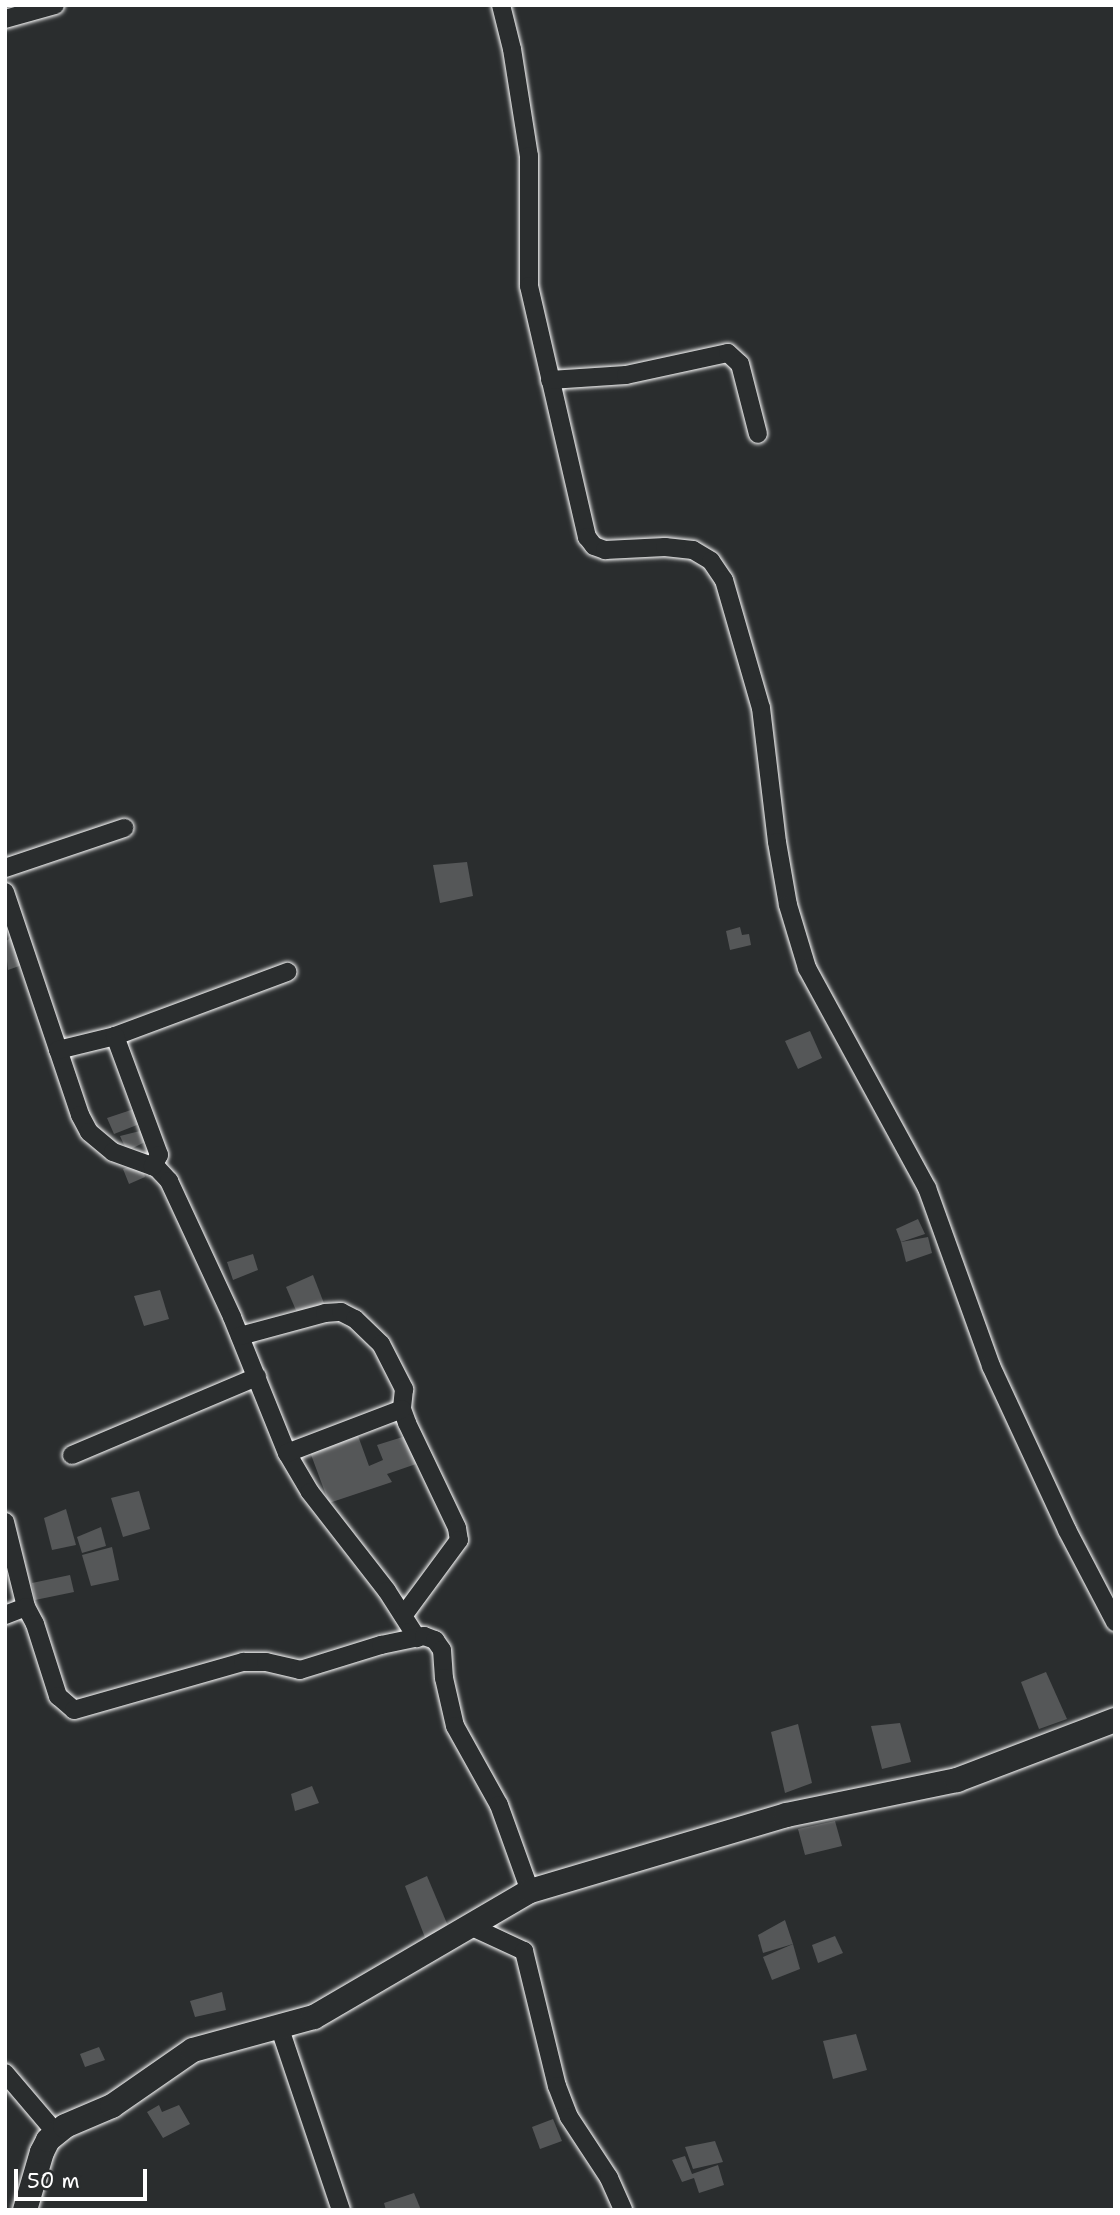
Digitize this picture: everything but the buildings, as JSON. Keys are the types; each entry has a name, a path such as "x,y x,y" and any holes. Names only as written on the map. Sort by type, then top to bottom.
{"street":[{"path":"5,19 55,5"},
{"path":"501,5 512,49 529,156 531,228 527,270 566,457 590,543 605,550 665,547 693,550 711,561 724,580 761,708 777,842 789,905 807,968 927,1188 991,1366 1067,1530 1115,1622"},
{"path":"550,380 626,375 728,353 740,364 758,434"},
{"path":"5,868 124,828"},
{"path":"5,892 58,1050 89,1132 113,1152 153,1166 169,1181 240,1336 287,1452 310,1492 417,1638"},
{"path":"58,1050 115,1036 288,972"},
{"path":"115,1036 159,1155 153,1166"},
{"path":"240,1336 325,1313 341,1312 355,1319 381,1343 404,1388 402,1409 457,1528 459,1540 403,1616"},
{"path":"72,1455 257,1377"},
{"path":"287,1452 402,1409"},
{"path":"5,1522 26,1607 37,1630 58,1696 74,1710 243,1662 267,1662 300,1670 381,1645 424,1636 439,1644 455,1726 499,1805 530,1891"},
{"path":"5,1615 26,1607"},
{"path":"25,2210 42,2151 57,2133 112,2106 193,2050 314,2017 530,1891 786,1815 957,1780 1115,1720"},
{"path":"468,1925 524,1951 557,2087 576,2129 609,2178 623,2210"},
{"path":"279,2026 341,2210"},
{"path":"5,2073 57,2133"}]}
